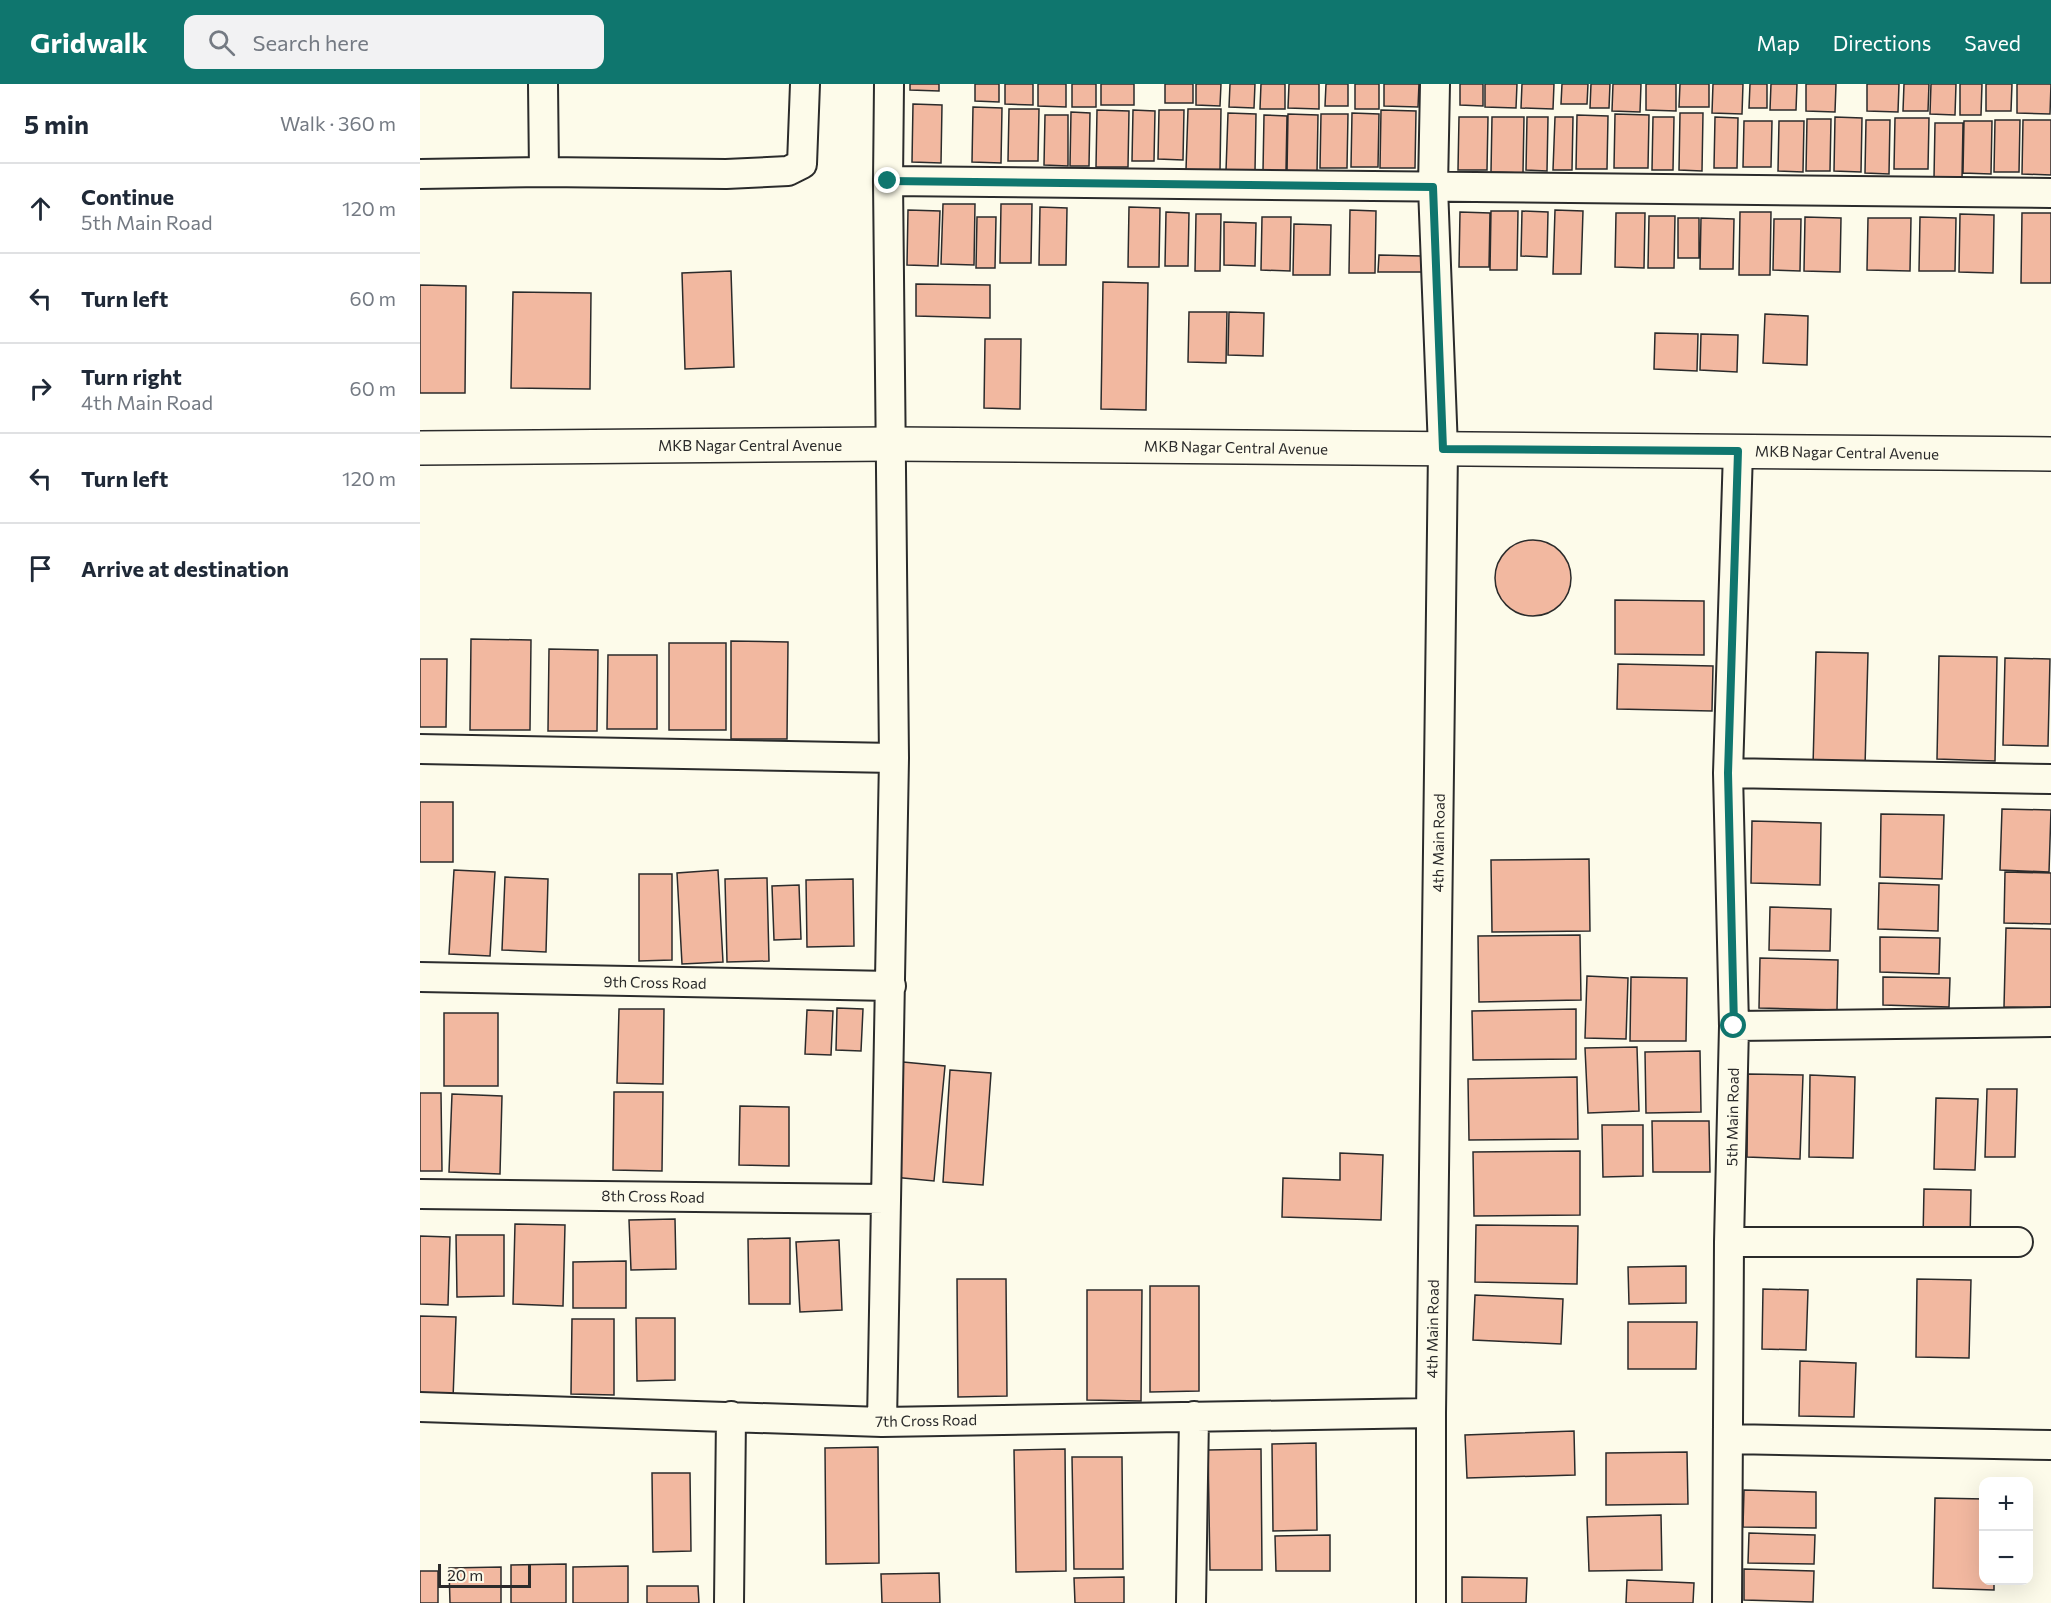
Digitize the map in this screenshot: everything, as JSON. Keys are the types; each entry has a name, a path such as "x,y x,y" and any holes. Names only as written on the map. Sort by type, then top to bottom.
{"main road":[{"name":"MKB Nagar Central Avenue","path":"420,448 892,444 2051,454"}],"street":[{"path":"543,84 544,172"},
{"path":"420,174 544,172 726,174 788,171 802,164 805,84"},
{"path":"882,1422 894,758 889,84"},
{"name":"4th Main Road","path":"1431,1603 1431,1413 1443,449 1433,187 1435,84"},
{"path":"888,181 2051,193"},
{"name":"5th Main Road","path":"1726,1603 1729,1242 1734,1026 1728,773 1738,451"},
{"path":"420,749 894,758"},
{"path":"1728,773 2051,779"},
{"name":"9th Cross Road","path":"420,977 891,986"},
{"path":"1734,1026 2051,1022"},
{"name":"8th Cross Road","path":"420,1194 885,1198"},
{"path":"1729,1242 2018,1242"},
{"name":"7th Cross Road","path":"420,1407 882,1422 1431,1413"},
{"path":"729,1603 731,1416"},
{"path":"1191,1603 1194,1416"},
{"path":"1728,1439 2051,1445"}],"building":[{"path":"910,84 939,84 939,91 910,90"},
{"path":"975,84 999,84 999,102 975,101"},
{"path":"1005,84 1033,84 1033,105 1005,104"},
{"path":"1038,84 1066,84 1066,107 1038,106"},
{"path":"1072,84 1096,84 1096,107 1072,107"},
{"path":"1101,84 1134,84 1134,105 1101,105"},
{"path":"1165,84 1193,84 1193,103 1165,103"},
{"path":"1196,84 1221,84 1220,106 1196,105"},
{"path":"1230,84 1255,84 1254,108 1229,107"},
{"path":"1261,84 1285,84 1285,109 1260,109"},
{"path":"1289,84 1319,84 1319,109 1288,108"},
{"path":"1326,84 1348,84 1348,106 1325,106"},
{"path":"1355,84 1379,84 1379,109 1355,109"},
{"path":"1384,84 1419,84 1418,107 1384,106"},
{"path":"1460,84 1483,84 1483,106 1460,105"},
{"path":"1485,84 1517,84 1516,108 1485,107"},
{"path":"1522,84 1554,84 1553,109 1521,108"},
{"path":"1562,84 1588,84 1587,104 1561,104"},
{"path":"1591,84 1610,84 1609,108 1590,108"},
{"path":"1613,84 1641,84 1640,112 1612,111"},
{"path":"1646,84 1676,84 1676,111 1646,110"},
{"path":"1680,84 1709,84 1709,107 1679,107"},
{"path":"1713,84 1743,84 1742,114 1712,113"},
{"path":"1750,84 1767,84 1767,108 1749,108"},
{"path":"1771,84 1797,84 1796,110 1770,110"},
{"path":"1806,84 1836,84 1835,112 1806,111"},
{"path":"1867,84 1899,84 1898,112 1867,111"},
{"path":"1904,84 1929,84 1928,111 1903,111"},
{"path":"1931,84 1956,84 1955,115 1930,114"},
{"path":"1960,84 1982,84 1981,115 1960,115"},
{"path":"1986,84 2012,84 2011,111 1986,111"},
{"path":"2017,84 2051,84 2050,114 2017,113"},
{"path":"913,104 942,105 941,163 912,162"},
{"path":"973,107 1002,108 1001,163 972,162"},
{"path":"1009,109 1039,109 1038,161 1008,161"},
{"path":"1188,109 1221,109 1220,171 1186,170"},
{"path":"1097,110 1129,111 1128,167 1096,167"},
{"path":"1133,110 1155,111 1154,161 1132,161"},
{"path":"1159,110 1184,110 1183,160 1158,159"},
{"path":"1381,110 1416,111 1415,168 1380,168"},
{"path":"1071,112 1090,113 1089,166 1070,166"},
{"path":"1228,113 1256,114 1255,171 1226,171"},
{"path":"1352,113 1379,114 1378,167 1351,167"},
{"path":"1680,113 1703,113 1702,171 1679,170"},
{"path":"1288,114 1318,115 1317,173 1287,173"},
{"path":"1321,114 1348,114 1347,168 1320,168"},
{"path":"1615,114 1649,115 1648,168 1614,168"},
{"path":"1045,115 1068,115 1068,166 1044,165"},
{"path":"1264,115 1287,116 1286,171 1263,171"},
{"path":"1577,115 1608,116 1607,169 1576,169"},
{"path":"1459,117 1488,117 1487,170 1458,170"},
{"path":"1492,117 1524,117 1523,173 1491,172"},
{"path":"1527,117 1548,117 1547,171 1526,170"},
{"path":"1555,117 1573,117 1572,170 1553,170"},
{"path":"1653,117 1674,117 1673,170 1652,170"},
{"path":"1715,117 1738,118 1737,168 1714,168"},
{"path":"1835,117 1862,118 1861,172 1834,171"},
{"path":"1895,118 1929,118 1928,169 1894,169"},
{"path":"1807,119 1831,119 1830,171 1806,171"},
{"path":"1866,120 1890,120 1889,174 1865,173"},
{"path":"1995,120 2020,120 2019,172 1994,172"},
{"path":"2023,120 2051,120 2051,175 2022,174"},
{"path":"1744,121 1772,121 1771,167 1743,167"},
{"path":"1779,121 1804,121 1803,172 1778,171"},
{"path":"1964,121 1992,121 1991,174 1963,173"},
{"path":"1935,123 1963,123 1962,179 1934,178"},
{"path":"943,204 975,204 974,265 941,264"},
{"path":"1001,204 1032,204 1031,263 1000,263"},
{"path":"1040,207 1067,208 1066,265 1039,265"},
{"path":"1129,207 1160,208 1159,267 1128,267"},
{"path":"908,210 940,211 938,266 907,265"},
{"path":"1350,210 1376,211 1375,273 1349,273"},
{"path":"1555,210 1583,211 1581,274 1553,274"},
{"path":"1491,211 1518,211 1517,270 1490,270"},
{"path":"1522,211 1548,212 1547,257 1521,256"},
{"path":"1166,212 1189,213 1188,266 1165,266"},
{"path":"1460,212 1490,213 1489,267 1459,267"},
{"path":"1740,212 1771,212 1770,275 1739,275"},
{"path":"1616,213 1645,213 1644,268 1615,267"},
{"path":"2022,213 2051,213 2051,283 2021,283"},
{"path":"1196,214 1221,214 1220,271 1195,271"},
{"path":"1960,214 1994,215 1993,273 1959,272"},
{"path":"1649,216 1675,216 1674,268 1648,268"},
{"path":"977,217 996,217 995,268 976,268"},
{"path":"1262,217 1291,217 1290,271 1261,270"},
{"path":"1805,217 1841,218 1840,272 1804,271"},
{"path":"1920,217 1956,218 1955,271 1919,271"},
{"path":"1678,218 1699,218 1699,258 1678,258"},
{"path":"1701,218 1734,219 1733,269 1700,269"},
{"path":"1868,218 1911,218 1910,271 1867,270"},
{"path":"1774,219 1801,219 1800,271 1773,270"},
{"path":"1224,222 1256,223 1255,266 1224,265"},
{"path":"1294,224 1331,225 1330,275 1293,275"},
{"path":"1379,255 1422,256 1422,272 1378,272"},
{"path":"731,271 734,367 685,369 682,273"},
{"path":"1103,282 1148,283 1146,410 1101,409"},
{"path":"916,284 990,285 990,318 916,316"},
{"path":"420,285 466,286 465,393 420,393"},
{"path":"513,292 591,293 590,389 511,388"},
{"path":"1189,312 1227,312 1226,363 1188,362"},
{"path":"1229,312 1264,313 1263,356 1228,355"},
{"path":"1765,314 1808,316 1807,365 1763,363"},
{"path":"1655,333 1698,334 1697,371 1654,369"},
{"path":"1701,334 1738,335 1737,372 1700,370"},
{"path":"985,339 1021,339 1020,409 984,408"},
{"path":"1526,540 1540,540 1554,546 1565,557 1571,571 1568,593 1560,605 1540,616 1526,616 1512,610 1501,599 1495,585 1495,571 1501,557 1512,546"},
{"path":"1615,600 1704,601 1704,655 1615,654"},
{"path":"471,639 531,640 530,730 470,730"},
{"path":"731,641 788,642 787,739 731,739"},
{"path":"669,643 726,643 726,730 669,730"},
{"path":"549,649 598,650 597,731 548,731"},
{"path":"1816,652 1868,653 1865,767 1813,766"},
{"path":"608,655 657,655 657,729 607,729"},
{"path":"1939,656 1997,657 1995,761 1937,759"},
{"path":"2005,658 2050,659 2048,746 2003,745"},
{"path":"420,659 447,659 446,727 420,727"},
{"path":"1618,664 1713,666 1712,711 1617,709"},
{"path":"420,802 453,802 453,862 420,862"},
{"path":"2002,809 2051,810 2049,872 2000,870"},
{"path":"1881,814 1944,815 1942,879 1880,877"},
{"path":"1752,821 1821,823 1820,885 1751,883"},
{"path":"1589,859 1590,931 1492,932 1491,860"},
{"path":"454,870 495,872 490,956 449,954"},
{"path":"718,870 723,962 682,964 677,873"},
{"path":"2005,872 2051,873 2051,924 2004,923"},
{"path":"639,874 672,874 672,960 639,961"},
{"path":"505,877 548,879 546,952 502,950"},
{"path":"767,878 769,961 727,962 725,879"},
{"path":"853,879 854,946 807,947 806,880"},
{"path":"1879,883 1939,885 1938,931 1878,929"},
{"path":"799,885 801,939 774,940 772,886"},
{"path":"1770,907 1831,909 1830,951 1769,950"},
{"path":"2006,928 2051,929 2051,1008 2004,1007"},
{"path":"1580,935 1581,1000 1479,1002 1478,936"},
{"path":"1880,937 1940,938 1939,974 1880,972"},
{"path":"1760,958 1838,960 1837,1010 1759,1008"},
{"path":"1587,976 1628,978 1626,1039 1585,1038"},
{"path":"1631,977 1687,978 1686,1041 1630,1041"},
{"path":"1883,977 1950,978 1949,1007 1883,1005"},
{"path":"837,1008 863,1009 861,1051 836,1050"},
{"path":"619,1009 664,1009 663,1084 617,1083"},
{"path":"1576,1009 1576,1059 1473,1060 1472,1011"},
{"path":"807,1010 833,1011 831,1055 805,1054"},
{"path":"444,1013 498,1013 498,1086 444,1086"},
{"path":"1637,1047 1639,1111 1588,1113 1585,1048"},
{"path":"1700,1051 1701,1112 1646,1113 1645,1052"},
{"path":"903,1062 945,1066 934,1181 893,1177"},
{"path":"950,1070 991,1073 983,1185 943,1182"},
{"path":"1748,1074 1803,1075 1800,1159 1747,1157"},
{"path":"1810,1075 1855,1077 1853,1158 1809,1157"},
{"path":"1577,1077 1578,1139 1469,1140 1468,1079"},
{"path":"1987,1089 2017,1089 2015,1157 1985,1157"},
{"path":"614,1092 663,1092 662,1171 613,1170"},
{"path":"420,1093 441,1093 442,1171 420,1171"},
{"path":"452,1094 502,1096 500,1174 449,1172"},
{"path":"1936,1098 1978,1099 1975,1170 1934,1169"},
{"path":"740,1106 789,1107 789,1166 739,1165"},
{"path":"1652,1121 1709,1121 1710,1172 1653,1172"},
{"path":"1602,1125 1643,1125 1643,1176 1603,1177"},
{"path":"1580,1151 1580,1215 1474,1216 1473,1152"},
{"path":"1340,1153 1383,1155 1381,1220 1282,1217 1283,1178 1340,1180"},
{"path":"1924,1189 1971,1190 1970,1240 1923,1239"},
{"path":"675,1219 676,1269 631,1270 629,1220"},
{"path":"515,1224 565,1225 563,1306 513,1304"},
{"path":"1476,1225 1578,1226 1577,1284 1475,1282"},
{"path":"456,1235 504,1235 504,1296 457,1297"},
{"path":"420,1236 450,1237 448,1305 420,1304"},
{"path":"790,1238 790,1304 749,1304 748,1239"},
{"path":"839,1240 842,1310 800,1312 796,1242"},
{"path":"626,1261 626,1308 573,1308 573,1262"},
{"path":"1686,1266 1686,1303 1629,1304 1628,1267"},
{"path":"957,1279 1006,1279 1007,1396 958,1397"},
{"path":"1917,1279 1971,1280 1969,1358 1916,1357"},
{"path":"1150,1286 1199,1286 1199,1391 1150,1392"},
{"path":"1763,1289 1808,1290 1806,1350 1762,1349"},
{"path":"1087,1290 1142,1290 1141,1401 1087,1400"},
{"path":"1475,1295 1563,1299 1561,1344 1473,1340"},
{"path":"420,1316 456,1317 453,1399 420,1398"},
{"path":"636,1318 675,1318 675,1380 637,1381"},
{"path":"572,1319 614,1319 614,1395 571,1394"},
{"path":"1628,1322 1697,1322 1696,1369 1628,1369"},
{"path":"1800,1361 1856,1363 1854,1417 1799,1416"},
{"path":"1574,1431 1575,1475 1467,1478 1465,1435"},
{"path":"1316,1443 1317,1530 1273,1531 1272,1444"},
{"path":"878,1447 879,1563 826,1564 825,1448"},
{"path":"1065,1449 1066,1571 1016,1572 1014,1450"},
{"path":"1261,1449 1262,1570 1210,1570 1208,1450"},
{"path":"1687,1452 1688,1504 1606,1505 1606,1453"},
{"path":"1072,1457 1122,1457 1123,1569 1074,1569"},
{"path":"652,1473 690,1473 691,1551 653,1552"},
{"path":"1744,1490 1816,1492 1816,1528 1743,1527"},
{"path":"1935,1498 1979,1499 1979,1585 1994,1585 1994,1590 1933,1588"},
{"path":"1661,1515 1662,1570 1589,1571 1587,1517"},
{"path":"1749,1533 1815,1535 1814,1564 1748,1563"},
{"path":"1330,1535 1330,1571 1276,1571 1275,1536"},
{"path":"566,1564 566,1603 511,1603 511,1565"},
{"path":"628,1566 628,1603 573,1603 573,1567"},
{"path":"501,1567 501,1603 450,1603 449,1568"},
{"path":"1744,1569 1814,1571 1813,1602 1744,1600"},
{"path":"420,1571 438,1571 438,1603 420,1603"},
{"path":"939,1573 940,1603 882,1603 881,1574"},
{"path":"1124,1577 1124,1603 1075,1603 1074,1578"},
{"path":"1462,1577 1527,1578 1526,1603 1462,1603"},
{"path":"1627,1580 1694,1583 1693,1603 1626,1603"},
{"path":"647,1586 698,1586 699,1603 647,1603"}],"route":[{"path":"888,181 1433,187 1443,449 1738,451 1728,773 1734,1026"}]}
